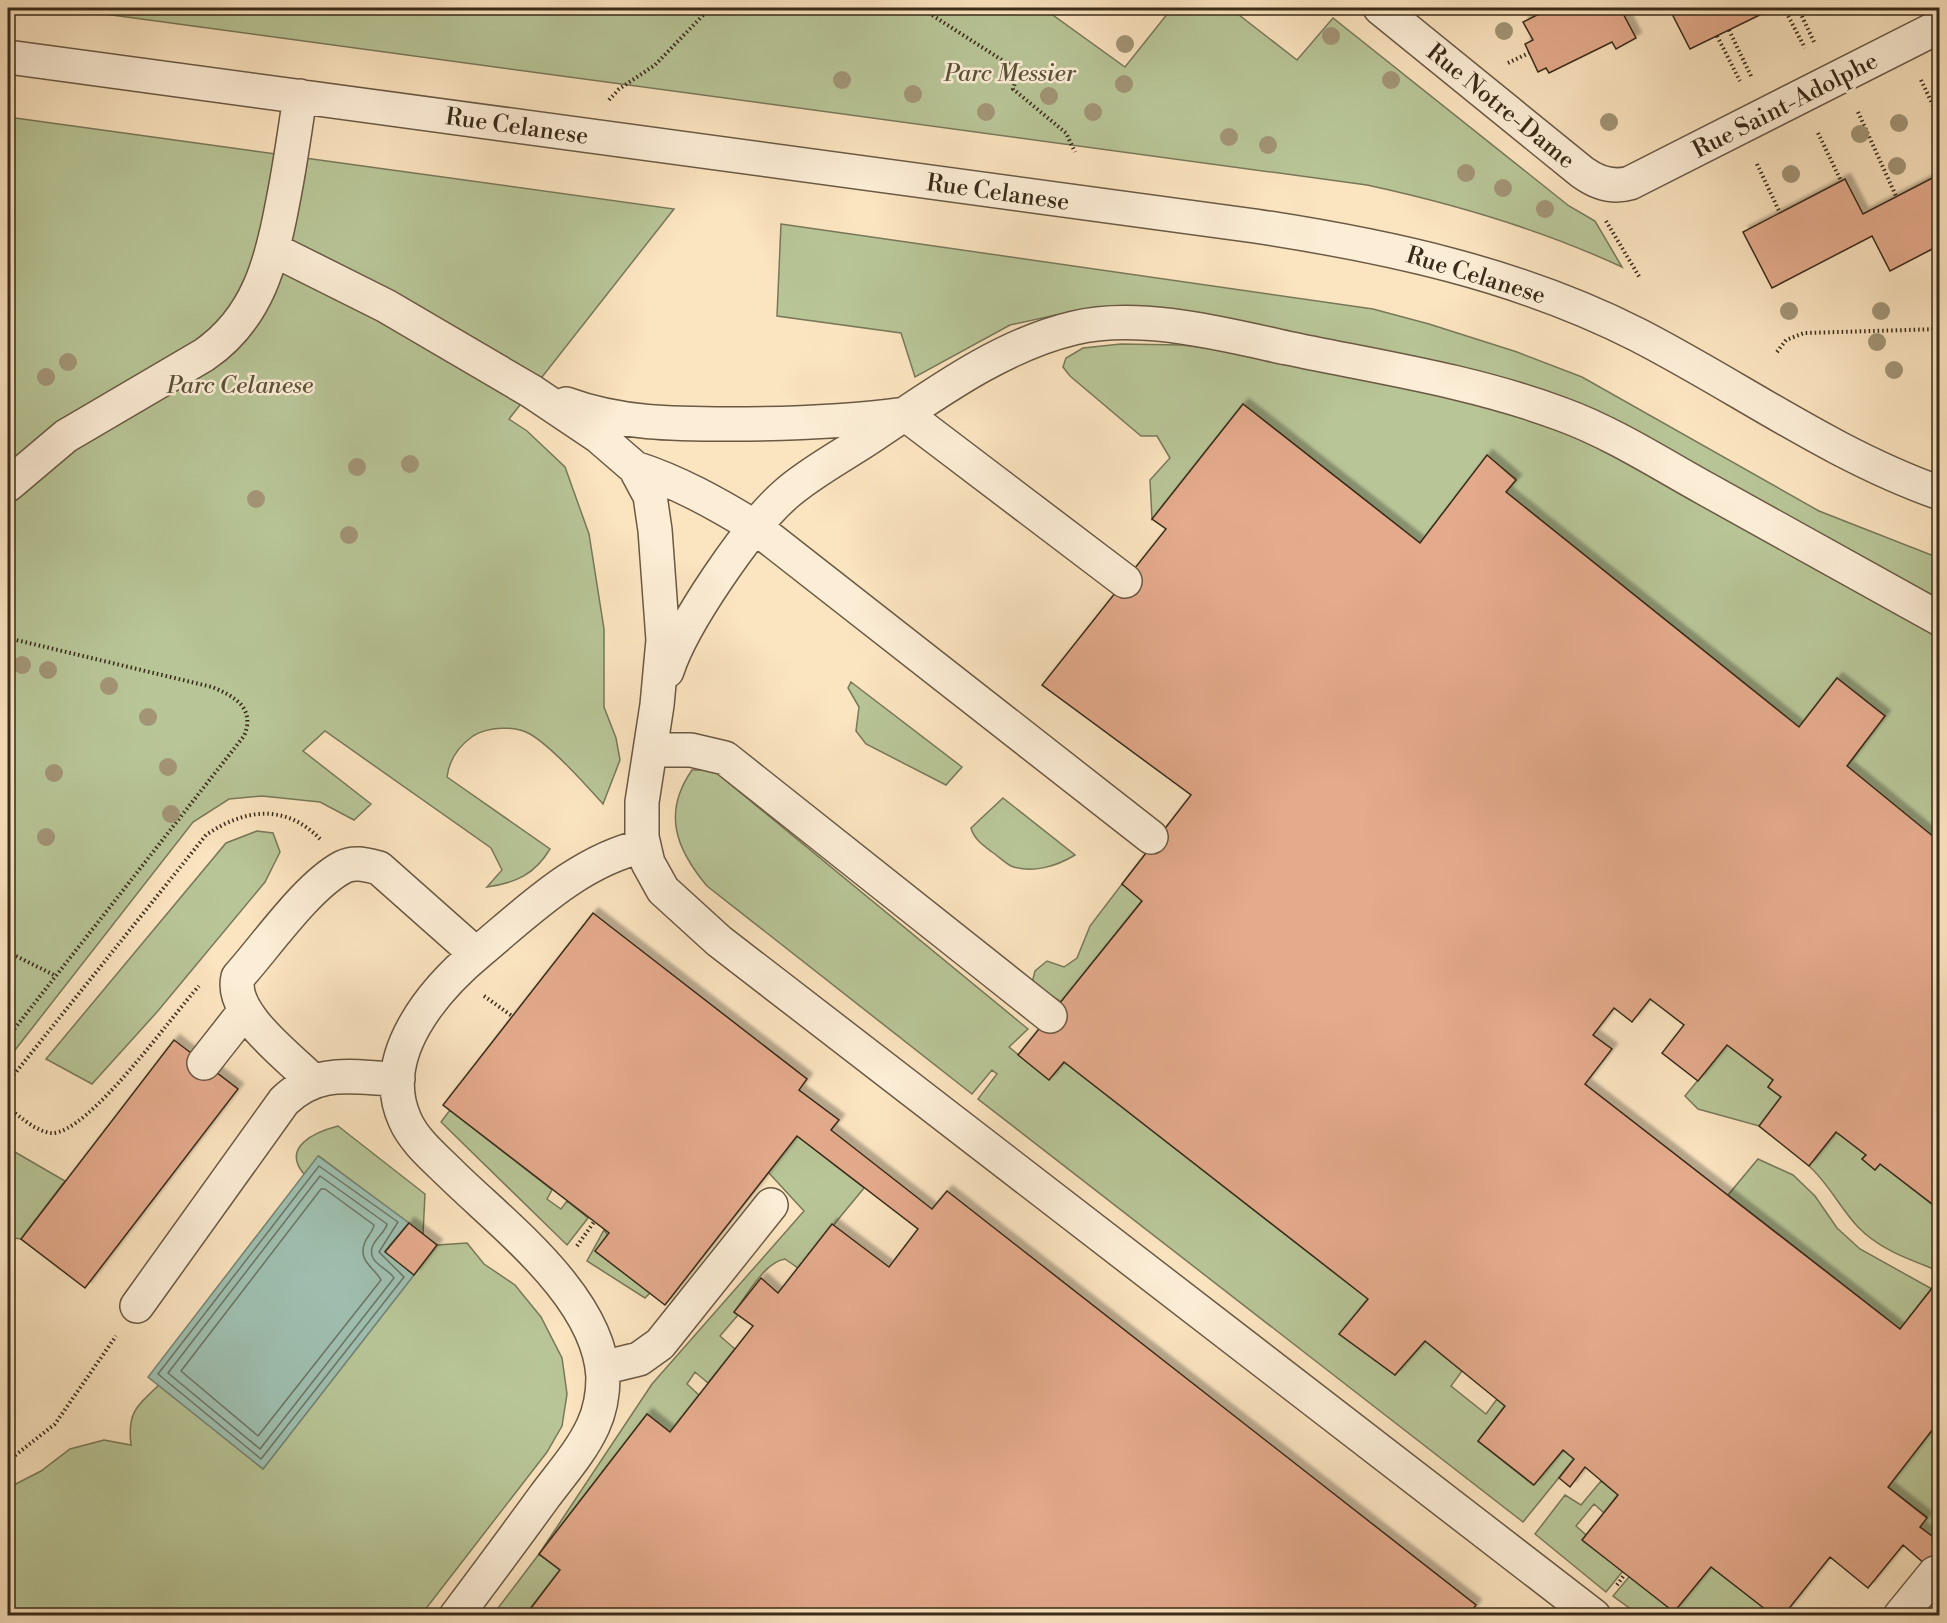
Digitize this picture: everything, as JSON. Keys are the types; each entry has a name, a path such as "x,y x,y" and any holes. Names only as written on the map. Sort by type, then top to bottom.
{"street":[{"name":"Rue Notre-Dame","path":"1380,8 1593,180 1611,185 1630,183"},
{"name":"Rue Saint-Adolphe","path":"1630,183 1940,26"},
{"name":"Rue Celanese","path":"8,57 1255,226 1410,254 1515,285 1600,317 1681,359 1840,449 1888,473 1940,493"},
{"path":"8,485 66,436 223,342 256,297 274,250 300,96"},
{"path":"274,250 386,306 531,391 598,436 635,468 650,496 655,530 663,640 657,705 642,802 644,846 648,863 663,890 719,941 1590,1614"},
{"path":"657,705 674,650 755,527 789,491 905,414 1006,353 1047,335 1079,327 1119,323 1160,325 1265,343 1482,390 1566,416 1654,460 1940,619"},
{"path":"531,391 584,411 632,422 803,424 905,414 1125,581"},
{"path":"635,468 665,478 709,499 755,527 1151,837"},
{"path":"651,750 691,750 713,753 725,758 1050,1016"},
{"path":"456,1616 585,1443 600,1405 602,1368 594,1338 578,1308 559,1282 430,1153 409,1128 401,1109 398,1079 411,1033 428,1004 461,967 586,867 618,852 644,846"},
{"path":"312,1080 244,1012 236,988 238,977 318,885 345,866 363,864 379,868 476,954"},
{"path":"204,1063 244,1012"},
{"path":"137,1306 284,1101 297,1089 312,1080 332,1077 398,1079"},
{"path":"602,1368 639,1359 660,1344 771,1205"},
{"path":"1900,1616 1935,1573"}],"path":[{"path":"619,89 655,65 710,8"},
{"path":"921,8 1019,71 1013,89 1066,133 1075,152"},
{"path":"1784,8 1805,48"},
{"path":"1798,8 1815,44"},
{"path":"1865,8 1869,16"},
{"path":"1728,30 1751,76"},
{"path":"1717,36 1740,81"},
{"path":"1502,66 1528,52"},
{"path":"1922,80 1940,120"},
{"path":"1858,112 1896,196"},
{"path":"1818,133 1840,181"},
{"path":"1757,164 1780,213"},
{"path":"1604,218 1640,278"},
{"path":"1776,352 1786,340 1804,333 1940,329"},
{"path":"8,638 212,687 236,698 248,717 244,736 8,1037"},
{"path":"8,1082 206,835 226,822 255,814 286,817 309,828 345,866"},
{"path":"8,952 56,976"},
{"path":"8,1108 39,1130 52,1133 66,1131 80,1122 117,1084 198,987 221,973 238,977"},
{"path":"8,1461 55,1424 137,1306"}],"green space":[{"name":"Parc Messier","path":"60,8 1028,8 1036,14 1043,8 1125,67 1172,8 1230,8 1297,60 1333,18 1569,206 1595,221 1622,267 1560,241 1497,219 1432,200 1367,185"},
{"name":"Parc Celanese","path":"8,117 674,209 509,419 527,431 565,467 589,534 604,629 604,707 616,738 620,760 603,804 578,776 530,734 517,729 501,728 473,736 455,754 447,777 550,849 538,865 524,876 507,883 487,887 502,870 491,848 325,731 303,751 371,804 354,820 320,802 262,796 229,799 193,822 8,1059"},
{"path":"781,224 1373,309 1517,352 1582,377 1819,511 1939,558 1939,603 1633,434 1120,309 1056,315 1010,325 915,377 901,333 777,316"},
{"path":"1121,344 1181,345 1250,353 1527,416 1621,455 1810,566 1939,637 1939,842 1847,766 1885,716 1837,678 1799,727 1506,492 1516,479 1487,456 1420,543 1243,404 1152,519 1150,480 1170,458 1157,436 1141,436 1070,376 1063,367 1066,358 1083,348"},
{"path":"851,682 962,767 946,785 866,744 856,731 859,707 848,688"},
{"path":"692,770 713,770 1028,1029 1009,1047 1049,1080 1064,1062 1368,1299 1340,1334 1395,1375 1425,1341 1462,1371 1451,1386 1486,1414 1497,1399 1505,1406 1478,1441 1533,1485 1563,1450 1574,1459 1523,1522 978,1099 997,1074 992,1070 972,1094 707,886 687,858 677,830 675,816 677,801"},
{"path":"1003,798 1075,855 1044,868 1027,869 1011,866 985,847 971,828"},
{"path":"257,831 273,833 280,852 265,882 157,1012 92,1084 46,1059 226,843"},
{"path":"1122,884 1142,901 1061,1002 1032,983 1035,971 1047,961 1064,967 1077,958 1090,926"},
{"path":"1727,1045 1773,1080 1768,1087 1781,1097 1759,1126 1698,1109 1685,1096"},
{"path":"450,1110 552,1190 547,1199 561,1209 567,1201 588,1218 567,1245 441,1122"},
{"path":"338,1126 425,1194 423,1234 319,1156 304,1174 296,1156 299,1149 311,1137"},
{"path":"1836,1132 1866,1155 1862,1159 1875,1170 1880,1164 1939,1210 1939,1271 1896,1254 1867,1235 1852,1220 1823,1180 1809,1166"},
{"path":"797,1136 864,1188 798,1268 785,1259 777,1261 763,1273 734,1312 738,1315 720,1336 735,1349 708,1383 695,1372 687,1384 699,1395 670,1432 647,1414 539,1554 652,1384 804,1211 768,1172"},
{"path":"8,1148 65,1181 21,1239 8,1237"},
{"path":"1758,1159 1793,1175 1815,1196 1837,1228 1860,1249 1932,1289 1900,1329 1728,1195"},
{"path":"604,1230 650,1293 645,1298 587,1261"},
{"path":"467,1243 484,1264 515,1285 541,1317 562,1358 567,1394 562,1426 547,1452 421,1615 8,1616 8,1488 41,1471 70,1449 104,1440 131,1445 131,1425 135,1410 159,1385 263,1469 437,1245"},
{"path":"1939,1420 1939,1529 1933,1537 1920,1527 1927,1517 1888,1487"},
{"path":"1601,1481 1618,1495 1604,1513 1594,1504 1576,1526 1586,1535 1583,1541 1623,1571 1606,1592 1535,1534 1565,1495 1581,1505"},
{"path":"539,1554 560,1570 525,1615 492,1616"},
{"path":"1711,1567 1774,1615 1639,1615 1613,1596 1629,1577"}],"water":[{"path":"318,1156 409,1223 385,1251 414,1275 263,1469 148,1377"}],"building":[{"path":"1551,8 1620,8 1636,38 1616,49 1612,42 1549,73 1546,68 1538,72 1525,44 1533,40 1523,22"},
{"path":"1669,8 1774,8 1690,49"},
{"path":"1940,174 1940,245 1890,271 1872,236 1772,288 1743,232 1845,179 1863,214"},
{"path":"1243,404 1420,543 1487,455 1516,480 1506,492 1799,727 1837,678 1885,716 1847,766 1940,842 1940,1210 1880,1164 1875,1170 1862,1159 1866,1155 1836,1132 1809,1166 1759,1126 1781,1097 1768,1087 1773,1080 1727,1045 1698,1081 1662,1053 1684,1025 1650,999 1632,1022 1614,1008 1593,1035 1612,1049 1585,1084 1900,1329 1940,1278 1940,1420 1888,1487 1927,1518 1920,1527 1940,1542 1940,1577 1903,1545 1868,1588 1830,1557 1783,1616 1774,1616 1711,1567 1674,1612 1582,1540 1618,1495 1585,1467 1570,1487 1559,1478 1574,1459 1563,1450 1534,1485 1478,1441 1505,1406 1425,1341 1395,1375 1339,1334 1368,1299 1064,1062 1049,1080 1018,1055 1142,901 1122,884 1191,795 1042,685 1166,529 1152,519"},
{"path":"593,913 807,1079 799,1090 839,1120 831,1130 932,1209 947,1191 1476,1605 1468,1616 525,1616 560,1570 539,1554 647,1414 670,1432 753,1326 734,1312 761,1278 778,1293 832,1224 889,1267 918,1229 797,1136 665,1305 595,1251 609,1233 443,1105"},
{"path":"174,1040 238,1089 85,1288 21,1239"},
{"path":"409,1223 437,1245 414,1275 385,1252"}]}
